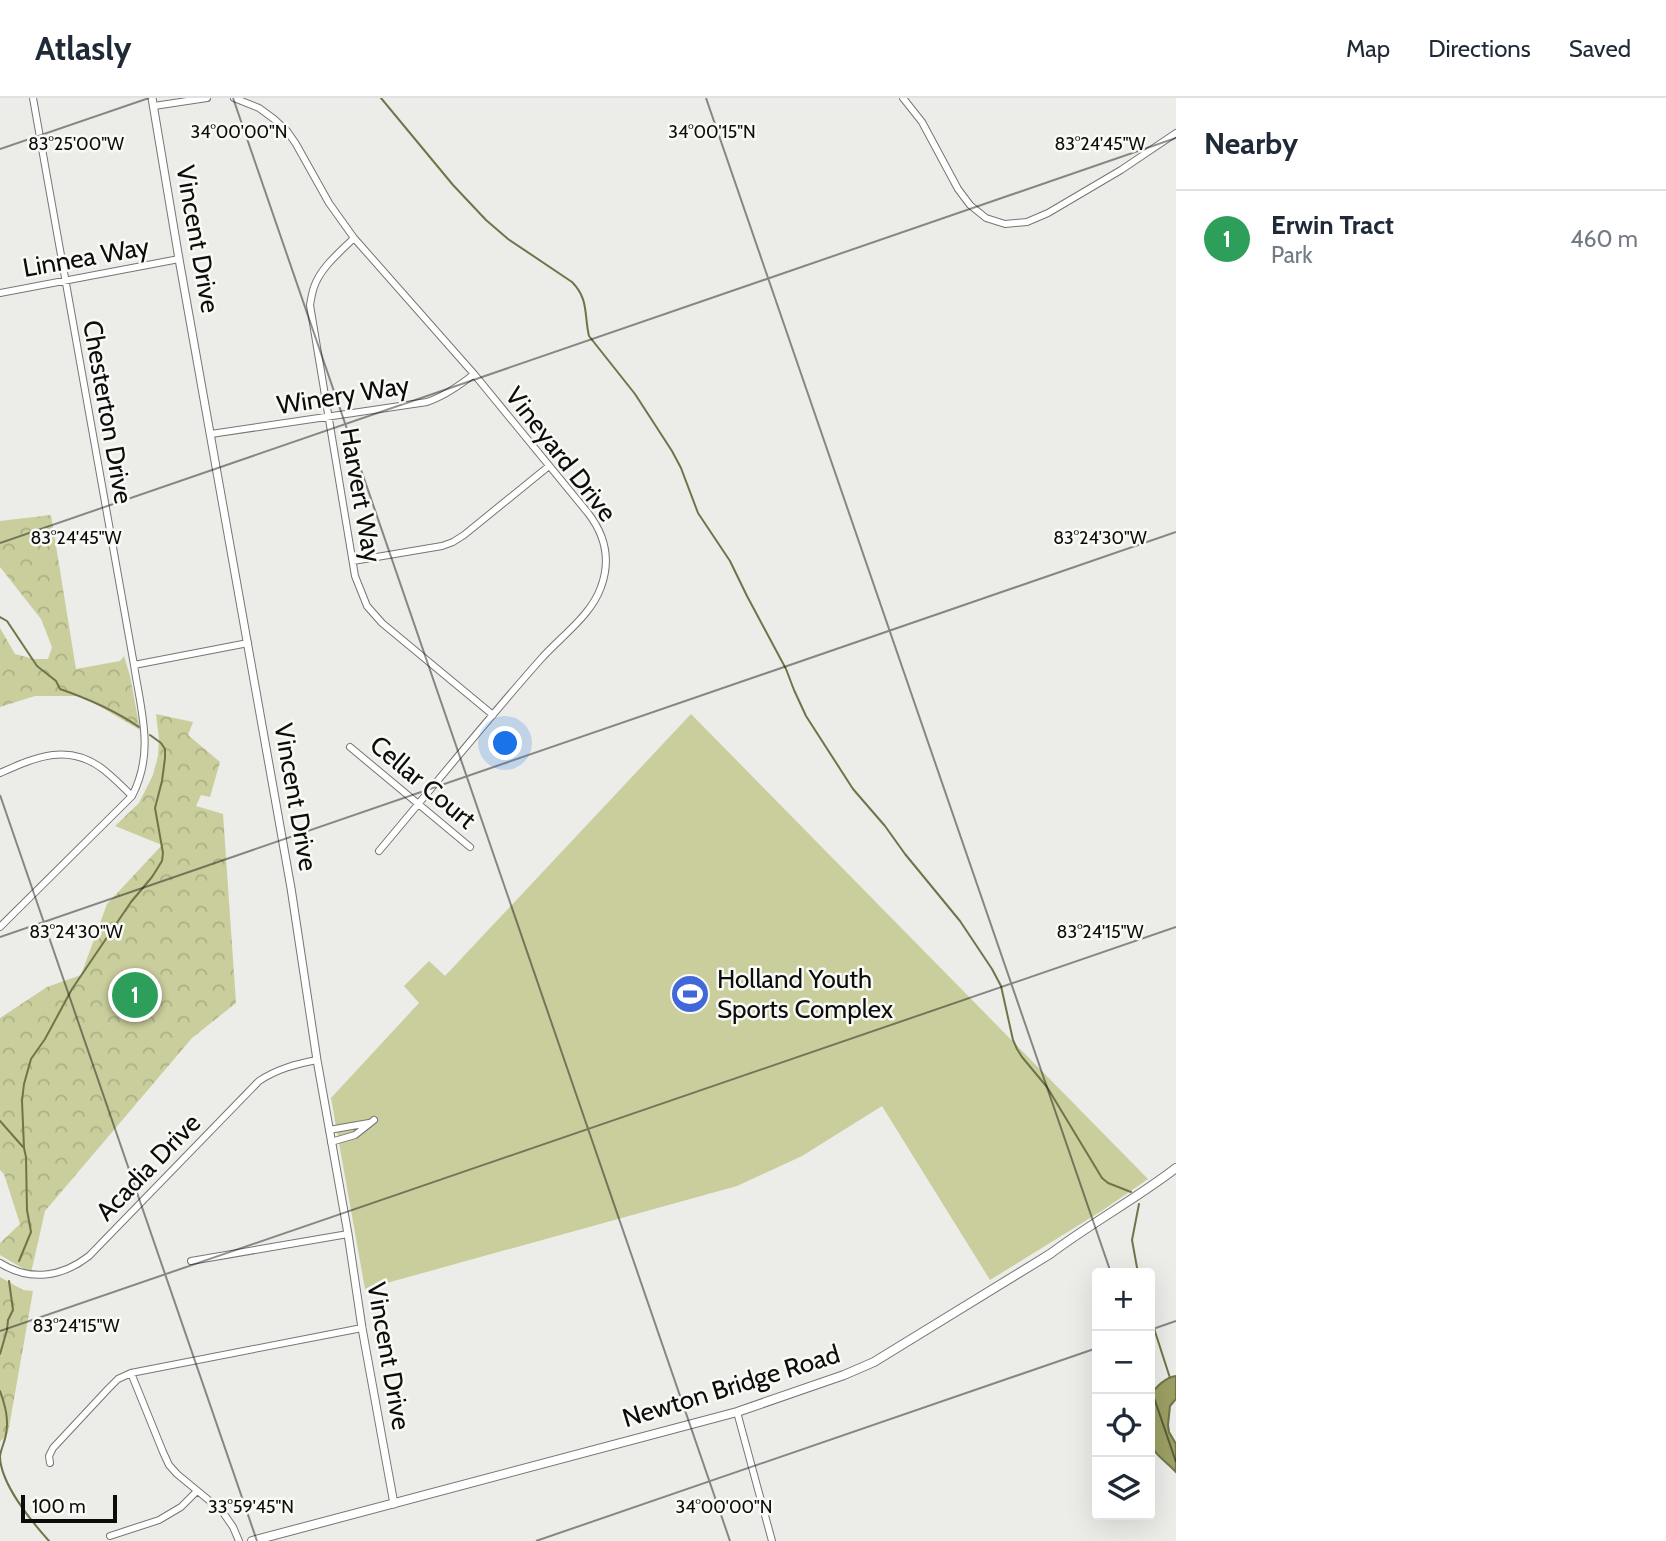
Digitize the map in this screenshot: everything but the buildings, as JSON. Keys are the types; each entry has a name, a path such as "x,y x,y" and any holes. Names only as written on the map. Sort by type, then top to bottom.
{"main road":[{"name":"Newton Bridge Road","path":"253,1541 737,1412 844,1376 874,1362 1051,1254 1176,1168"}],"street":[{"name":"Chesterton Drive","path":"0,927 132,796 142,775 146,751 134,665 33,98"},
{"path":"153,102 207,98"},
{"name":"Vineyard Drive","path":"234,98 259,108 287,131 329,203 354,238 474,374 550,466 599,529 605,548 604,577 597,597 588,611 557,640 379,851"},
{"path":"903,98 928,132 958,189 970,205 986,218 1004,224 1027,222 1048,213 1121,170 1176,133"},
{"name":"Vincent Drive","path":"153,102 291,888 317,1060 394,1504"},
{"name":"Harvert Way","path":"354,238 322,273 314,288 310,305 355,576 367,606 382,623 493,715"},
{"name":"Linnea Way","path":"0,293 180,259"},
{"name":"Winery Way","path":"211,434 427,402 442,397 474,374"},
{"path":"353,561 453,542 550,466"},
{"path":"134,665 248,643"},
{"name":"Cellar Court","path":"350,747 470,847"},
{"path":"0,773 43,756 76,756 103,769 132,796"},
{"name":"Acadia Drive","path":"0,1263 20,1272 36,1275 55,1273 82,1262 251,1087 274,1072 317,1060"},
{"path":"329,1130 366,1124 374,1120 355,1135 331,1142"},
{"path":"191,1261 348,1234"},
{"path":"50,1463 52,1448 118,1379 131,1373 362,1328"},
{"path":"131,1373 170,1465 177,1474 222,1511 239,1541"},
{"path":"737,1412 772,1541"},
{"path":"110,1536 159,1520 181,1507 197,1491"}],"green space":[{"path":"51,515 76,669 120,661 124,656 140,730 82,696 35,696 0,707 0,628 15,654 48,659 52,647 41,619 0,567 0,521"},
{"path":"156,714 193,722 188,735 220,762 210,797 201,795 196,806 223,814 236,1003 192,1038 45,1211 31,1273 0,1255 0,1243 20,1224 4,1174 0,1170 0,1018 47,987 81,975 107,904 162,845 115,826 139,803 153,775 159,739"},
{"name":"Holland Youth Sports Complex","path":"691,714 1148,1179 990,1280 882,1106 802,1156 737,1186 365,1289 331,1098 419,1003 404,986 429,961 445,976"},
{"path":"0,1277 23,1290 33,1291 8,1433 0,1442"}],"shaded area":[{"path":"1176,1376 1176,1399 1170,1406 1168,1425 1176,1444 1176,1472 1155,1451 1155,1390"}],"waterway":[{"path":"381,98 453,185 486,220 577,288 584,301 589,336 635,394 672,451 698,513 730,561 786,669 806,716 853,789 960,921 992,969 1001,986 1017,1049 1047,1087 1102,1178 1131,1192"},
{"path":"0,617 7,621 37,666 56,681 60,689 101,705 139,727"},
{"path":"19,1261 31,1232 27,1210 22,1101 31,1059 72,989 162,861 155,808 162,781 165,749 150,735"},
{"path":"0,1121 23,1147"},
{"path":"1137,1268 1132,1240 1139,1204"},
{"path":"0,1354 13,1310 9,1281"},
{"path":"1155,1331 1170,1378"},
{"path":"0,1391 7,1423 0,1456 1,1467 18,1501 49,1541"}],"place":[{"name":"Holland Youth Sports Complex","path":"690,994"},
{"name":"Erwin Tract","path":"135,995"}]}
